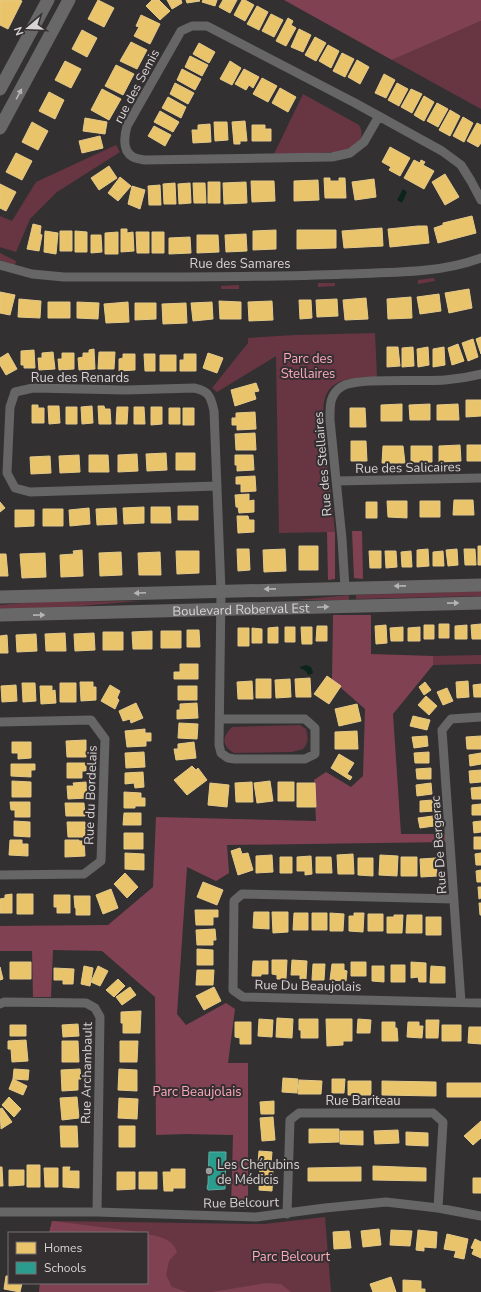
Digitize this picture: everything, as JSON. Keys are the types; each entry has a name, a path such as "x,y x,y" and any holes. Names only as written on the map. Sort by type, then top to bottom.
{"street":[{"path":"0,89 48,0"},
{"path":"0,128 69,0"},
{"name":"rue des Semis","path":"378,116 364,142 350,153 332,157 144,160 132,157 125,147 127,126 181,32 192,26 207,26 378,116 442,151 461,165 481,200"},
{"name":"Rue des Samares","path":"0,265 32,274 64,277 285,276 431,270 470,262 481,258"},
{"name":"Rue des Stellaires","path":"345,588 342,539 330,420 330,403 332,396 343,386 360,382 445,380 481,374"},
{"name":"Rue des Renards","path":"217,486 30,492 15,488 7,472 10,407 15,392 33,388 126,390 194,388 203,390 212,401 214,411 217,486 221,610 219,745 221,753 228,758 235,759 305,759 314,754 315,728 305,719 220,719"},
{"name":"Rue des Salicaires","path":"336,482 481,478"},
{"name":"Boulevard Roberval Est","path":"0,597 481,584"},
{"name":"Boulevard Roberval Est","path":"0,615 481,603"},
{"name":"Rue De Bergerac","path":"462,1002 442,730 451,719 481,717"},
{"name":"Rue du Bordelais","path":"0,722 92,720 105,739 101,861 84,874 0,875"},
{"name":"Rue Du Beaujolais","path":"454,899 242,894 234,901 233,990 243,997 481,1003"},
{"name":"Rue Archambault","path":"0,1004 4,1002 86,1003 95,1008 100,1017 97,1212"},
{"name":"Rue Bariteau","path":"287,1214 290,1120 299,1113 433,1113 443,1122 438,1208"},
{"name":"Rue Belcourt","path":"0,1212 97,1212 256,1217 386,1202 438,1208 481,1216"}],"green space":[{"path":"284,0 481,0 481,21 392,60"},
{"path":"481,21 481,109 392,60"},
{"path":"303,94 359,125 362,134 358,143 348,152 274,154"},
{"path":"116,145 120,152 57,192 30,219 16,252 0,247 0,216 12,221 36,182"},
{"path":"0,253 16,261 15,265 0,260"},
{"path":"434,278 435,281 418,284 418,280"},
{"path":"318,283 335,283 335,286 318,287"},
{"path":"239,285 239,289 221,289 221,286"},
{"name":"Parc des Stellaires","path":"375,333 377,377 352,378 337,383 331,387 324,402 323,418 335,532 279,533 276,356 217,392 212,388 248,343 248,338"},
{"path":"352,531 362,531 363,579 354,578"},
{"path":"327,532 335,532 335,579 328,580"},
{"path":"481,591 481,596 356,599 356,595"},
{"path":"349,595 349,600 298,600"},
{"path":"140,601 69,607 0,609 0,605 33,602"},
{"name":"Parc Beaujolais","path":"333,615 371,615 371,654 433,656 433,665 393,714 401,834 448,834 449,842 227,845 229,873 216,881 187,867 177,1014 186,1025 226,1003 235,1009 228,1063 248,1063 248,1209 231,1208 233,1135 156,1135 155,997 102,951 53,950 51,997 33,997 32,951 0,951 0,926 108,925 153,887 156,817 316,821 314,780 326,772 351,787 363,776 365,709 332,680"},
{"path":"481,655 481,664 433,665 433,656"},
{"path":"300,725 306,729 308,737 307,742 303,749 292,752 234,753 227,747 224,741 226,734 232,727"},
{"name":"Parc Belcourt","path":"325,1217 331,1292 39,1292 40,1284 148,1284 148,1232 49,1232 52,1221 264,1224"},
{"path":"52,1221 141,1232 49,1232"},
{"path":"148,1234 165,1239 175,1247 177,1252 169,1261 166,1275 172,1287 187,1292 39,1292 40,1284 148,1284"},
{"path":"266,1283 281,1284 291,1292 212,1292"}],"shaded area":[{"path":"403,189 407,192 402,203 397,200"},
{"path":"306,665 311,667 313,672 312,674 308,675 306,671 300,668"}],"building: Homes":[{"path":"0,0 22,1 8,29 0,25"},
{"path":"98,0 114,8 104,27 88,19"},
{"path":"152,0 159,0 170,11 160,20 146,6"},
{"path":"167,0 181,0 182,3 172,9"},
{"path":"186,0 199,0 200,1 187,3"},
{"path":"203,0 217,0 215,6 202,2"},
{"path":"223,0 237,0 230,13 219,7"},
{"path":"242,0 254,5 245,21 234,15"},
{"path":"257,6 268,12 259,30 247,24"},
{"path":"271,14 283,20 274,37 262,31"},
{"path":"141,15 160,24 150,44 134,36 139,27 136,26"},
{"path":"288,18 293,21 291,25 296,28 286,46 276,41"},
{"path":"299,29 311,35 303,52 291,47"},
{"path":"82,30 97,38 87,57 72,49"},
{"path":"315,37 326,43 316,61 305,55"},
{"path":"131,42 147,50 137,69 120,61"},
{"path":"199,43 215,52 209,63 193,54"},
{"path":"328,45 339,51 331,68 319,61"},
{"path":"342,53 354,59 345,77 333,71"},
{"path":"190,56 208,65 202,76 185,67"},
{"path":"357,60 369,67 360,84 348,77"},
{"path":"65,61 81,69 71,88 55,80"},
{"path":"230,61 241,68 232,85 220,79"},
{"path":"116,65 134,74 123,95 105,86"},
{"path":"182,69 201,79 195,90 177,80"},
{"path":"244,69 259,77 253,88 249,85 246,90 235,84"},
{"path":"384,74 395,80 386,98 375,93"},
{"path":"262,78 277,86 268,102 253,94"},
{"path":"175,83 194,93 188,104 170,94"},
{"path":"397,83 408,89 399,106 388,100"},
{"path":"280,88 296,97 288,112 272,103"},
{"path":"102,89 121,99 109,120 91,110"},
{"path":"411,89 422,94 412,113 401,107"},
{"path":"49,92 64,100 55,119 39,111"},
{"path":"424,96 434,102 424,121 414,115"},
{"path":"168,97 186,107 181,118 162,108"},
{"path":"437,103 448,109 438,127 427,121"},
{"path":"450,110 460,116 450,136 439,130"},
{"path":"160,111 179,122 173,132 154,122"},
{"path":"463,117 473,123 464,142 453,136"},
{"path":"85,118 107,122 105,134 83,131"},
{"path":"245,121 247,141 240,141 240,144 234,144 232,122"},
{"path":"32,122 48,131 38,150 22,142"},
{"path":"214,122 227,122 228,140 215,141"},
{"path":"477,123 481,125 481,143 478,147 467,141"},
{"path":"210,124 211,142 193,143 192,130 198,130 198,125"},
{"path":"252,125 265,125 265,129 271,129 271,141 252,141"},
{"path":"154,126 171,135 165,146 148,136"},
{"path":"100,136 103,148 82,153 79,141"},
{"path":"390,147 410,158 400,176 389,170 391,167 382,162"},
{"path":"16,153 32,161 22,180 6,172"},
{"path":"414,160 420,163 421,160 425,162 423,165 434,171 424,189 404,178"},
{"path":"109,166 117,178 99,190 91,178"},
{"path":"445,174 459,197 445,205 432,182"},
{"path":"120,177 131,186 118,201 108,193"},
{"path":"324,178 330,178 330,181 339,181 339,178 345,178 346,198 325,198"},
{"path":"374,179 376,197 355,200 352,182"},
{"path":"318,180 319,200 294,201 294,181"},
{"path":"251,181 274,181 275,201 252,202"},
{"path":"208,182 220,182 220,203 208,203"},
{"path":"246,182 247,203 224,204 223,183"},
{"path":"175,183 176,204 164,204 163,184"},
{"path":"190,183 191,203 179,204 178,184"},
{"path":"193,183 205,183 206,203 194,203"},
{"path":"0,184 16,192 6,211 0,208"},
{"path":"160,185 161,205 149,205 148,186"},
{"path":"132,186 145,190 140,209 128,204"},
{"path":"472,216 476,233 438,243 434,228 443,225 443,223"},
{"path":"33,224 41,226 40,234 42,235 39,251 27,249"},
{"path":"427,226 429,243 390,247 388,229"},
{"path":"382,228 383,246 344,248 342,231"},
{"path":"121,229 127,229 127,233 133,232 134,251 121,252"},
{"path":"276,230 276,249 253,250 253,231"},
{"path":"297,230 336,230 336,248 297,249"},
{"path":"45,231 58,233 56,254 44,252"},
{"path":"60,231 72,231 72,251 60,251"},
{"path":"75,231 87,232 87,252 75,252"},
{"path":"118,232 118,254 105,254 105,233"},
{"path":"136,232 149,232 149,253 137,253"},
{"path":"152,232 164,232 164,253 152,253"},
{"path":"246,234 247,251 226,252 225,235"},
{"path":"91,235 101,235 102,252 91,253"},
{"path":"197,235 218,235 219,252 197,253"},
{"path":"190,237 191,253 169,254 169,238"},
{"path":"469,289 472,308 449,313 445,293"},
{"path":"0,292 15,295 10,315 0,313"},
{"path":"439,294 441,311 420,314 417,297"},
{"path":"411,297 412,318 388,319 387,299"},
{"path":"366,298 368,319 345,320 343,300"},
{"path":"19,299 41,301 40,318 18,317"},
{"path":"337,299 338,316 317,317 316,300"},
{"path":"299,300 311,300 312,318 300,319"},
{"path":"219,301 241,302 241,319 220,319"},
{"path":"272,301 273,320 249,321 248,302"},
{"path":"48,302 70,302 70,318 48,318"},
{"path":"77,302 99,303 98,319 77,318"},
{"path":"128,302 129,322 106,323 104,304"},
{"path":"212,302 213,319 193,321 191,303"},
{"path":"135,303 156,303 156,319 135,320"},
{"path":"186,303 187,323 163,324 162,304"},
{"path":"481,337 481,354 476,339"},
{"path":"473,339 478,357 468,361 462,343"},
{"path":"458,344 464,361 452,365 448,348"},
{"path":"387,347 398,347 400,366 387,367"},
{"path":"413,347 414,366 402,367 402,348"},
{"path":"428,347 429,365 418,367 417,349"},
{"path":"444,347 445,365 433,367 433,349"},
{"path":"94,349 95,369 79,370 78,358 83,357 83,353 89,353 89,350"},
{"path":"34,350 35,368 24,368 24,365 21,365 21,351"},
{"path":"53,352 55,369 39,370 38,358 42,358 42,353"},
{"path":"99,352 115,352 114,369 98,369"},
{"path":"8,353 17,369 6,375 0,365 0,358"},
{"path":"62,353 74,353 74,369 59,370 58,359 62,359"},
{"path":"208,353 223,358 217,373 203,368"},
{"path":"123,354 135,354 135,370 119,371 119,359 123,358"},
{"path":"144,354 155,354 155,371 145,371"},
{"path":"184,354 196,354 196,371 180,371 180,360 184,360"},
{"path":"160,355 176,355 176,371 160,371"},
{"path":"256,383 259,391 254,392 256,399 235,406 231,390"},
{"path":"466,400 481,400 481,416 466,417"},
{"path":"402,404 402,421 381,421 381,405"},
{"path":"430,404 430,420 410,420 409,405"},
{"path":"458,404 459,420 437,420 437,405"},
{"path":"32,405 38,405 38,408 44,408 44,423 32,423"},
{"path":"48,406 59,406 60,423 49,424"},
{"path":"92,406 93,423 82,424 81,407"},
{"path":"98,406 104,406 105,409 110,409 111,424 99,424"},
{"path":"66,407 77,407 77,424 66,424"},
{"path":"117,407 128,407 127,424 116,424"},
{"path":"134,407 144,407 145,424 134,424"},
{"path":"151,407 162,407 162,424 151,425"},
{"path":"169,408 180,408 180,424 169,424"},
{"path":"183,408 194,408 194,425 183,425"},
{"path":"350,408 365,408 366,427 350,427"},
{"path":"255,412 256,429 237,430 237,425 232,425 232,418 236,418 236,413"},
{"path":"255,433 256,450 236,450 235,434"},
{"path":"351,441 366,441 367,461 351,461"},
{"path":"460,445 461,461 439,462 439,446"},
{"path":"467,445 481,445 481,461 467,461"},
{"path":"383,446 403,446 405,463 382,463"},
{"path":"411,446 432,446 432,462 411,462"},
{"path":"166,453 167,470 147,471 146,454"},
{"path":"176,453 195,453 195,470 176,470"},
{"path":"137,454 138,471 118,472 118,455"},
{"path":"79,455 80,472 60,473 59,456"},
{"path":"89,455 108,455 109,472 89,472"},
{"path":"235,455 253,455 254,470 237,471 237,465 235,465"},
{"path":"50,456 51,473 31,474 30,457"},
{"path":"255,476 256,491 241,492 241,484 236,484 236,477"},
{"path":"249,494 249,501 254,500 254,512 239,513 238,507 236,507 235,495"},
{"path":"454,500 473,500 474,515 453,515"},
{"path":"387,501 407,501 407,518 388,517"},
{"path":"420,501 440,501 440,517 420,517"},
{"path":"0,502 5,508 0,512"},
{"path":"366,502 377,502 377,518 366,518"},
{"path":"178,506 198,506 198,520 178,520"},
{"path":"144,507 144,523 124,524 123,508"},
{"path":"151,507 170,507 171,523 151,523"},
{"path":"89,508 90,524 70,526 69,510"},
{"path":"116,508 117,524 97,525 96,509"},
{"path":"43,509 63,509 63,526 43,526"},
{"path":"15,510 34,510 34,526 15,527"},
{"path":"237,516 248,516 249,520 254,520 254,532 238,533"},
{"path":"299,546 318,546 318,570 299,570"},
{"path":"478,546 481,546 481,565 478,565"},
{"path":"237,549 249,549 250,570 238,571"},
{"path":"285,549 286,571 264,572 263,550"},
{"path":"428,549 429,566 417,567 417,550"},
{"path":"457,549 458,565 448,566 446,550"},
{"path":"464,549 475,549 476,565 465,565"},
{"path":"82,550 83,576 61,577 60,555 74,554 73,551"},
{"path":"176,551 199,551 199,573 177,574"},
{"path":"369,551 381,551 381,568 370,568"},
{"path":"385,551 396,551 397,567 386,568"},
{"path":"411,551 412,567 402,567 401,552"},
{"path":"443,551 444,566 433,566 433,552"},
{"path":"121,552 122,575 100,576 99,553"},
{"path":"160,552 161,575 139,575 138,553"},
{"path":"45,553 46,577 22,578 20,554"},
{"path":"0,554 6,554 8,576 0,576"},
{"path":"439,624 449,624 449,638 439,638"},
{"path":"481,624 481,639 472,639 471,625"},
{"path":"386,625 387,643 376,644 375,626"},
{"path":"424,625 434,625 434,639 424,639"},
{"path":"467,625 467,639 455,639 455,626"},
{"path":"317,626 327,626 327,641 316,641"},
{"path":"278,627 278,643 268,643 268,628"},
{"path":"285,627 295,627 295,642 285,642"},
{"path":"301,627 312,627 312,644 302,644"},
{"path":"403,627 403,641 391,641 390,628"},
{"path":"420,627 420,641 408,641 408,628"},
{"path":"238,628 249,628 249,646 238,646"},
{"path":"252,628 262,629 262,643 252,643"},
{"path":"187,630 199,630 200,647 187,647"},
{"path":"152,631 152,649 133,649 132,632"},
{"path":"161,631 181,631 181,648 161,648"},
{"path":"103,632 123,632 123,650 103,650"},
{"path":"65,633 66,651 46,651 45,634"},
{"path":"94,633 95,650 75,651 74,634"},
{"path":"36,634 37,651 17,652 16,635"},
{"path":"7,635 8,653 0,653 0,636"},
{"path":"180,664 198,664 198,679 174,679 174,672 180,672"},
{"path":"327,676 341,686 329,704 314,694"},
{"path":"310,678 311,697 296,697 295,679"},
{"path":"256,679 271,679 271,698 256,698"},
{"path":"290,679 291,697 276,698 275,680"},
{"path":"252,681 253,699 238,699 237,682"},
{"path":"468,681 469,697 457,698 456,682"},
{"path":"80,682 93,682 93,687 96,687 96,700 81,701"},
{"path":"425,682 431,690 424,695 419,687"},
{"path":"22,683 35,683 36,701 23,702"},
{"path":"60,683 76,683 76,702 60,702"},
{"path":"481,684 481,697 474,697 473,685"},
{"path":"16,685 17,701 2,702 1,686"},
{"path":"110,685 120,691 117,698 119,700 115,709 101,701"},
{"path":"40,686 52,686 52,691 55,690 56,703 41,704"},
{"path":"178,686 197,686 197,700 178,700"},
{"path":"447,688 453,701 443,705 437,692"},
{"path":"426,696 437,706 429,715 418,705"},
{"path":"136,703 143,718 131,723 130,719 123,721 119,711"},
{"path":"197,703 198,718 177,719 177,710 180,710 180,704"},
{"path":"357,704 361,721 339,726 335,709"},
{"path":"413,716 430,720 427,730 410,726"},
{"path":"179,723 198,724 197,739 178,738"},
{"path":"145,729 145,733 151,733 151,741 146,741 146,746 127,747 125,731"},
{"path":"357,731 358,749 335,749 335,732"},
{"path":"427,736 428,746 414,748 412,737"},
{"path":"481,736 481,749 467,749 466,737"},
{"path":"86,740 86,757 67,757 66,741"},
{"path":"12,742 31,742 31,758 18,759 18,753 12,753"},
{"path":"194,742 196,758 176,760 174,749 178,749 178,744"},
{"path":"144,752 145,767 126,768 125,753"},
{"path":"429,752 429,763 415,763 414,753"},
{"path":"481,753 481,764 470,766 469,755"},
{"path":"339,754 354,763 347,774 352,777 350,780 331,768"},
{"path":"67,763 86,763 86,771 82,771 82,778 67,778"},
{"path":"11,764 35,764 35,770 31,770 31,777 11,776"},
{"path":"192,766 196,770 198,768 207,780 187,795 174,780"},
{"path":"431,768 431,779 417,779 416,769"},
{"path":"481,770 481,782 470,783 469,771"},
{"path":"143,772 144,787 135,788 134,783 125,784 125,773"},
{"path":"12,781 31,782 31,797 12,797"},
{"path":"270,781 273,801 257,803 254,783"},
{"path":"86,782 87,798 68,799 67,786 74,786 73,783"},
{"path":"252,782 253,802 236,802 235,783"},
{"path":"278,782 294,782 294,801 278,801"},
{"path":"210,783 229,785 227,807 208,805"},
{"path":"297,783 315,783 316,807 297,807"},
{"path":"431,783 432,794 417,796 416,785"},
{"path":"481,787 481,799 472,799 471,788"},
{"path":"124,792 141,793 141,798 145,798 145,806 124,808"},
{"path":"433,800 434,811 420,812 420,801"},
{"path":"10,802 30,802 30,817 15,817 15,810 11,810"},
{"path":"65,803 84,803 85,816 66,816"},
{"path":"481,804 481,815 472,815 472,805"},
{"path":"124,813 141,813 141,825 123,825"},
{"path":"433,816 434,826 420,828 418,818"},
{"path":"14,821 30,822 30,837 14,836"},
{"path":"481,821 481,832 474,833 473,822"},
{"path":"67,822 85,822 85,837 68,837"},
{"path":"124,833 143,833 143,849 124,849"},
{"path":"474,837 481,837 481,849 474,849"},
{"path":"10,840 22,840 22,844 28,844 28,856 9,855"},
{"path":"65,840 84,841 85,856 65,857"},
{"path":"240,848 242,854 248,853 253,870 238,875 231,851"},
{"path":"125,853 144,854 144,870 125,869"},
{"path":"481,853 481,865 476,865 475,854"},
{"path":"353,854 354,874 338,874 337,855"},
{"path":"272,855 273,872 256,873 256,856"},
{"path":"380,855 398,856 397,876 379,875"},
{"path":"311,856 312,874 305,875 305,871 297,871 297,857"},
{"path":"280,857 292,857 292,873 280,873"},
{"path":"316,857 331,857 332,873 316,873"},
{"path":"401,857 417,857 417,876 401,876"},
{"path":"358,858 373,858 373,876 358,875"},
{"path":"436,858 437,876 421,877 420,859"},
{"path":"481,870 481,882 477,882 476,871"},
{"path":"125,873 138,887 127,898 114,884"},
{"path":"203,882 223,890 217,905 197,897"},
{"path":"478,887 481,887 481,898 479,899"},
{"path":"111,889 118,908 103,914 96,895"},
{"path":"12,894 12,913 0,913 0,899 5,898 5,895"},
{"path":"17,894 33,894 33,914 17,914"},
{"path":"54,895 70,895 70,913 57,913 57,907 54,907"},
{"path":"74,896 90,896 90,915 76,915"},
{"path":"479,903 481,903 481,915 480,915"},
{"path":"195,910 218,910 218,917 213,917 213,925 196,925"},
{"path":"254,912 269,912 269,929 253,928"},
{"path":"272,912 288,912 288,932 273,933"},
{"path":"294,913 308,913 308,930 293,930"},
{"path":"312,913 327,913 327,930 312,930"},
{"path":"330,913 344,914 343,931 330,931"},
{"path":"354,913 364,913 363,932 349,931 349,916 354,916"},
{"path":"368,914 383,914 383,931 368,931"},
{"path":"394,915 403,915 402,933 387,933 387,917 394,917"},
{"path":"407,915 422,915 422,933 406,933"},
{"path":"426,917 441,917 441,935 426,935"},
{"path":"215,929 216,940 213,940 213,945 197,945 196,930"},
{"path":"197,949 213,950 213,965 197,965"},
{"path":"272,960 287,960 286,979 277,979 277,975 272,974"},
{"path":"292,960 307,961 306,979 300,979 300,975 291,975"},
{"path":"253,961 268,961 268,974 252,976"},
{"path":"10,962 31,962 31,979 10,979"},
{"path":"351,962 366,962 366,976 351,976"},
{"path":"411,962 426,963 426,982 419,982 418,977 411,978"},
{"path":"313,964 325,964 324,980 312,980"},
{"path":"332,964 344,964 344,970 347,971 346,981 330,980"},
{"path":"391,965 405,965 405,982 391,982"},
{"path":"84,966 93,968 90,986 81,984"},
{"path":"98,966 108,971 100,986 91,982"},
{"path":"372,966 384,966 384,982 372,981"},
{"path":"431,966 445,967 445,983 430,983"},
{"path":"0,967 3,979 0,980"},
{"path":"54,968 74,969 73,984 63,984 63,980 54,980"},
{"path":"197,970 214,970 213,985 196,985"},
{"path":"118,979 125,986 114,997 106,990"},
{"path":"130,987 136,995 122,1005 116,997"},
{"path":"214,987 221,1001 204,1010 196,996"},
{"path":"141,1011 140,1033 123,1033 121,1012"},
{"path":"277,1018 293,1019 292,1038 276,1037"},
{"path":"259,1019 273,1020 272,1037 258,1036"},
{"path":"299,1019 318,1019 318,1038 301,1038"},
{"path":"326,1019 352,1019 352,1041 343,1041 343,1045 327,1046"},
{"path":"358,1019 371,1020 370,1033 357,1033"},
{"path":"426,1020 439,1020 438,1038 426,1038"},
{"path":"235,1022 251,1022 251,1044 240,1044 240,1038 235,1037"},
{"path":"382,1022 395,1022 398,1041 382,1041"},
{"path":"408,1022 419,1022 419,1026 423,1026 422,1038 407,1037"},
{"path":"78,1024 79,1036 63,1037 62,1025"},
{"path":"10,1025 26,1025 26,1036 10,1036"},
{"path":"442,1025 461,1025 461,1041 442,1041"},
{"path":"469,1027 481,1027 481,1044 468,1043"},
{"path":"26,1040 28,1061 12,1062 11,1049 8,1049 8,1041"},
{"path":"62,1041 78,1041 79,1062 62,1062"},
{"path":"120,1041 138,1041 137,1062 120,1062"},
{"path":"14,1069 29,1070 28,1080 13,1079"},
{"path":"80,1069 81,1079 78,1079 78,1090 62,1091 61,1070"},
{"path":"119,1069 137,1070 137,1091 118,1090"},
{"path":"283,1078 298,1079 297,1093 282,1092"},
{"path":"13,1079 27,1086 23,1095 9,1089"},
{"path":"332,1079 345,1079 344,1093 332,1093"},
{"path":"299,1080 322,1081 321,1094 298,1094"},
{"path":"348,1081 371,1081 371,1095 348,1095"},
{"path":"382,1081 436,1082 436,1096 382,1095"},
{"path":"447,1083 481,1083 481,1097 447,1097"},
{"path":"9,1097 21,1109 14,1117 2,1105"},
{"path":"77,1097 79,1118 62,1120 60,1098"},
{"path":"119,1098 138,1099 137,1119 118,1118"},
{"path":"274,1101 274,1114 261,1114 260,1102"},
{"path":"2,1108 12,1122 1,1129 0,1109"},
{"path":"273,1117 275,1140 262,1141 260,1118"},
{"path":"481,1121 481,1138 473,1145 464,1136"},
{"path":"60,1126 77,1126 78,1147 61,1147"},
{"path":"119,1126 135,1126 135,1147 119,1147"},
{"path":"309,1129 339,1129 339,1142 309,1143"},
{"path":"398,1130 399,1143 375,1144 374,1131"},
{"path":"340,1131 363,1131 363,1145 340,1144"},
{"path":"406,1132 428,1133 428,1146 406,1145"},
{"path":"259,1151 272,1152 271,1164 258,1163"},
{"path":"27,1165 40,1165 40,1187 27,1187"},
{"path":"373,1166 426,1168 426,1181 373,1180"},
{"path":"0,1167 2,1167 3,1186 0,1186"},
{"path":"63,1167 70,1167 69,1171 79,1171 79,1188 63,1187"},
{"path":"260,1167 273,1167 272,1191 259,1190"},
{"path":"361,1167 361,1181 308,1181 308,1168"},
{"path":"44,1168 58,1168 58,1187 45,1187"},
{"path":"171,1169 185,1169 185,1188 173,1188 173,1191 164,1191 163,1172 171,1172"},
{"path":"9,1170 24,1170 24,1185 9,1186"},
{"path":"117,1172 135,1172 135,1189 117,1190"},
{"path":"139,1172 157,1172 157,1189 139,1189"},
{"path":"473,1178 481,1178 481,1193 473,1193"},
{"path":"379,1229 381,1245 363,1247 361,1231"},
{"path":"391,1230 412,1231 410,1246 390,1245"},
{"path":"418,1230 437,1232 436,1248 424,1247 424,1251 416,1250"},
{"path":"349,1231 351,1248 334,1249 333,1232"},
{"path":"447,1234 468,1239 464,1259 454,1257 456,1251 444,1249"},
{"path":"475,1239 481,1242 481,1258 472,1254 474,1249 471,1248"},
{"path":"6,1276 8,1276 8,1284 22,1284 20,1292 4,1289"},
{"path":"391,1277 396,1292 373,1292 370,1284"},
{"path":"403,1280 421,1281 421,1289 425,1289 425,1292 403,1292"}],"building: Schools":[{"path":"209,1152 226,1152 225,1189 208,1190 207,1188"}],"place":[{"name":"Les Chérubins de Médicis","path":"209,1171"}]}
